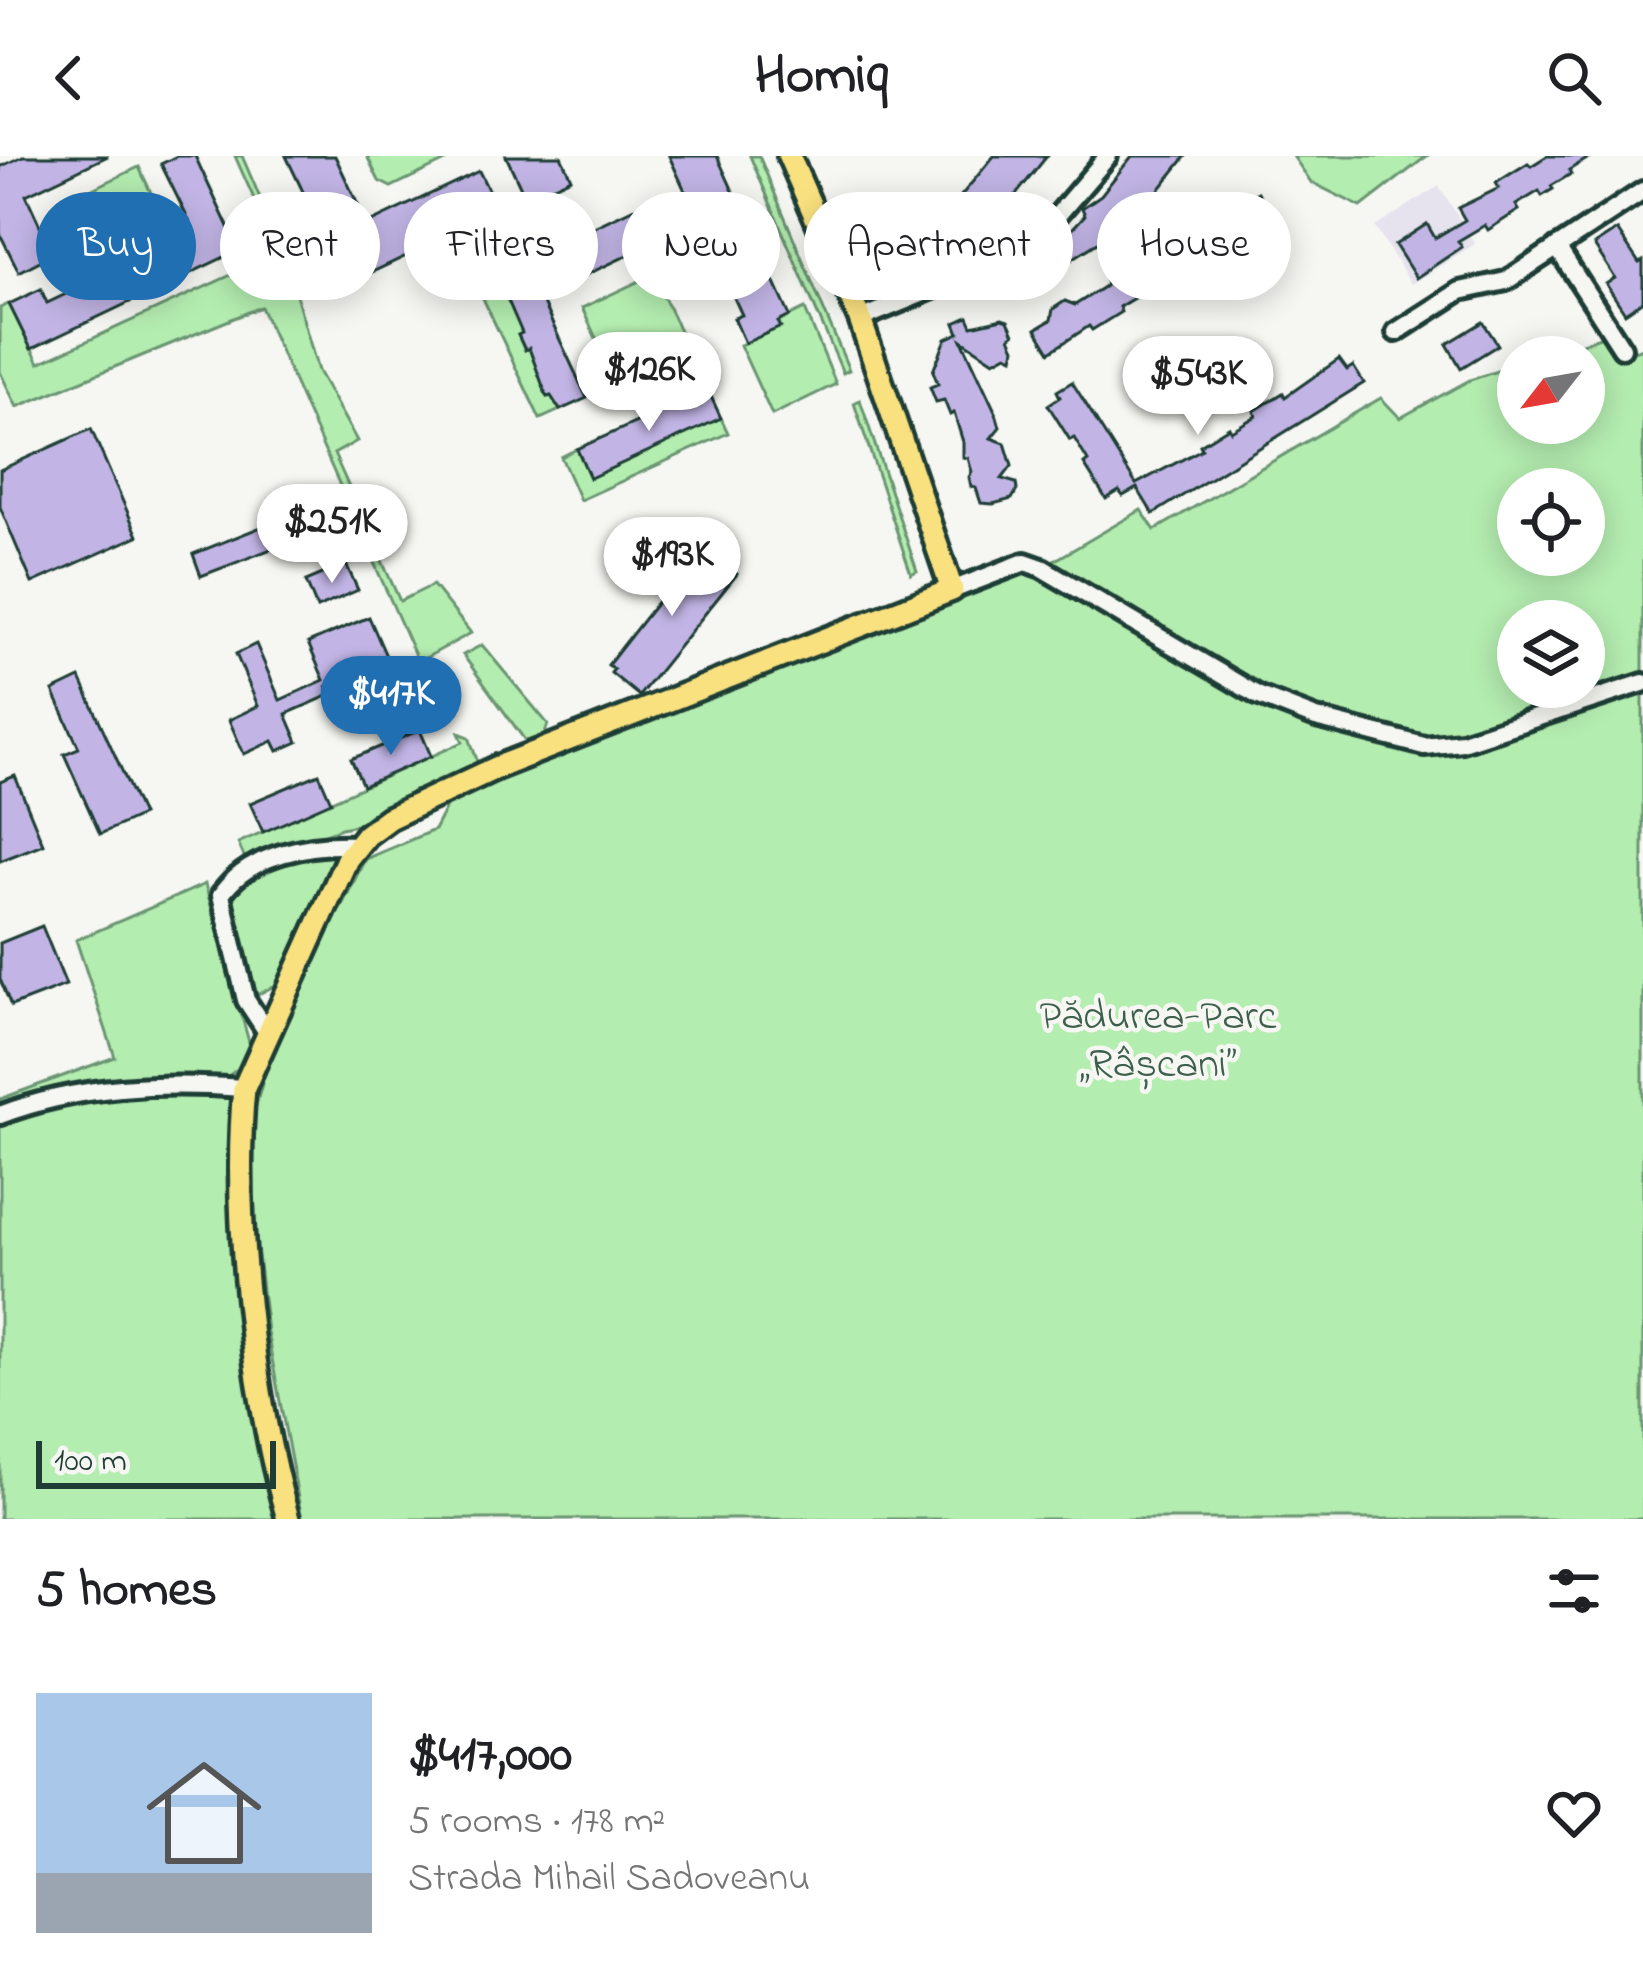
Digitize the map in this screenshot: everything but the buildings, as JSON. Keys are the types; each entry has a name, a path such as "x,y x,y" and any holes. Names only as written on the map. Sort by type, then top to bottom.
{"main road":[{"path":"287,1519 276,1479 252,1317 243,1214 244,1088 338,874 358,845 389,818 511,761 952,590 860,319 789,156"}],"street":[{"path":"860,319 1028,250 1108,156"},
{"path":"1396,332 1460,291 1506,281 1643,191"},
{"path":"1557,247 1622,349"},
{"path":"952,590 1025,562 1257,695 1316,718 1424,746 1462,742 1643,683"},
{"path":"267,1032 246,1000 221,895 233,880 290,851 322,844 358,845"},
{"path":"0,1115 84,1090 244,1088"}],"shaded area":[{"path":"1439,186 1475,244 1411,284 1375,227"}],"green space":[{"path":"235,156 242,156 257,192 251,192"},
{"path":"367,156 456,156 391,187 379,181"},
{"path":"750,156 759,156 774,192 765,192"},
{"path":"1293,156 1427,156 1361,207 1311,182"},
{"path":"139,167 151,192 86,192"},
{"path":"780,206 804,263 804,282 780,226"},
{"path":"220,280 220,300 298,300 318,371 357,441 334,454 400,601 433,585 471,633 418,662 261,307 17,407 0,372 0,308 9,304 39,363 176,300 196,300 196,291"},
{"path":"622,289 622,300 665,300 699,371 627,405 582,308"},
{"path":"484,300 508,300 519,322 524,349 529,348 547,397 560,410 540,419"},
{"path":"812,300 820,300 849,370 843,373"},
{"path":"805,309 836,384 772,415 740,345 780,327 778,322"},
{"name":"Pădurea-Parc „Râșcani”","path":"1605,340 1611,351 1620,355 1643,348 1643,1519 302,1519 267,1332 253,1213 251,1122 274,1042 365,859 434,830 449,801 1059,558 1141,510 1155,530 1381,398 1400,418 1470,380 1497,371 1497,444 1605,444"},
{"path":"860,400 917,571 911,574 854,403"},
{"path":"721,418 728,433 580,500 561,457 577,449 591,477"},
{"path":"482,645 548,724 543,739 534,743 524,739 463,655"},
{"path":"459,733 469,737 477,760 472,773 367,823 341,828 248,865 238,843 463,742"},
{"path":"320,848 333,860 278,984 257,995 247,986 227,900 257,873"},
{"path":"205,884 251,1049 243,1065 227,1077 92,1081 54,1087 0,1108 0,1099 115,1057 76,940"},
{"path":"212,1091 230,1097 232,1107 229,1180 239,1308 257,1436 275,1519 0,1519 0,1123 99,1095"}]}
